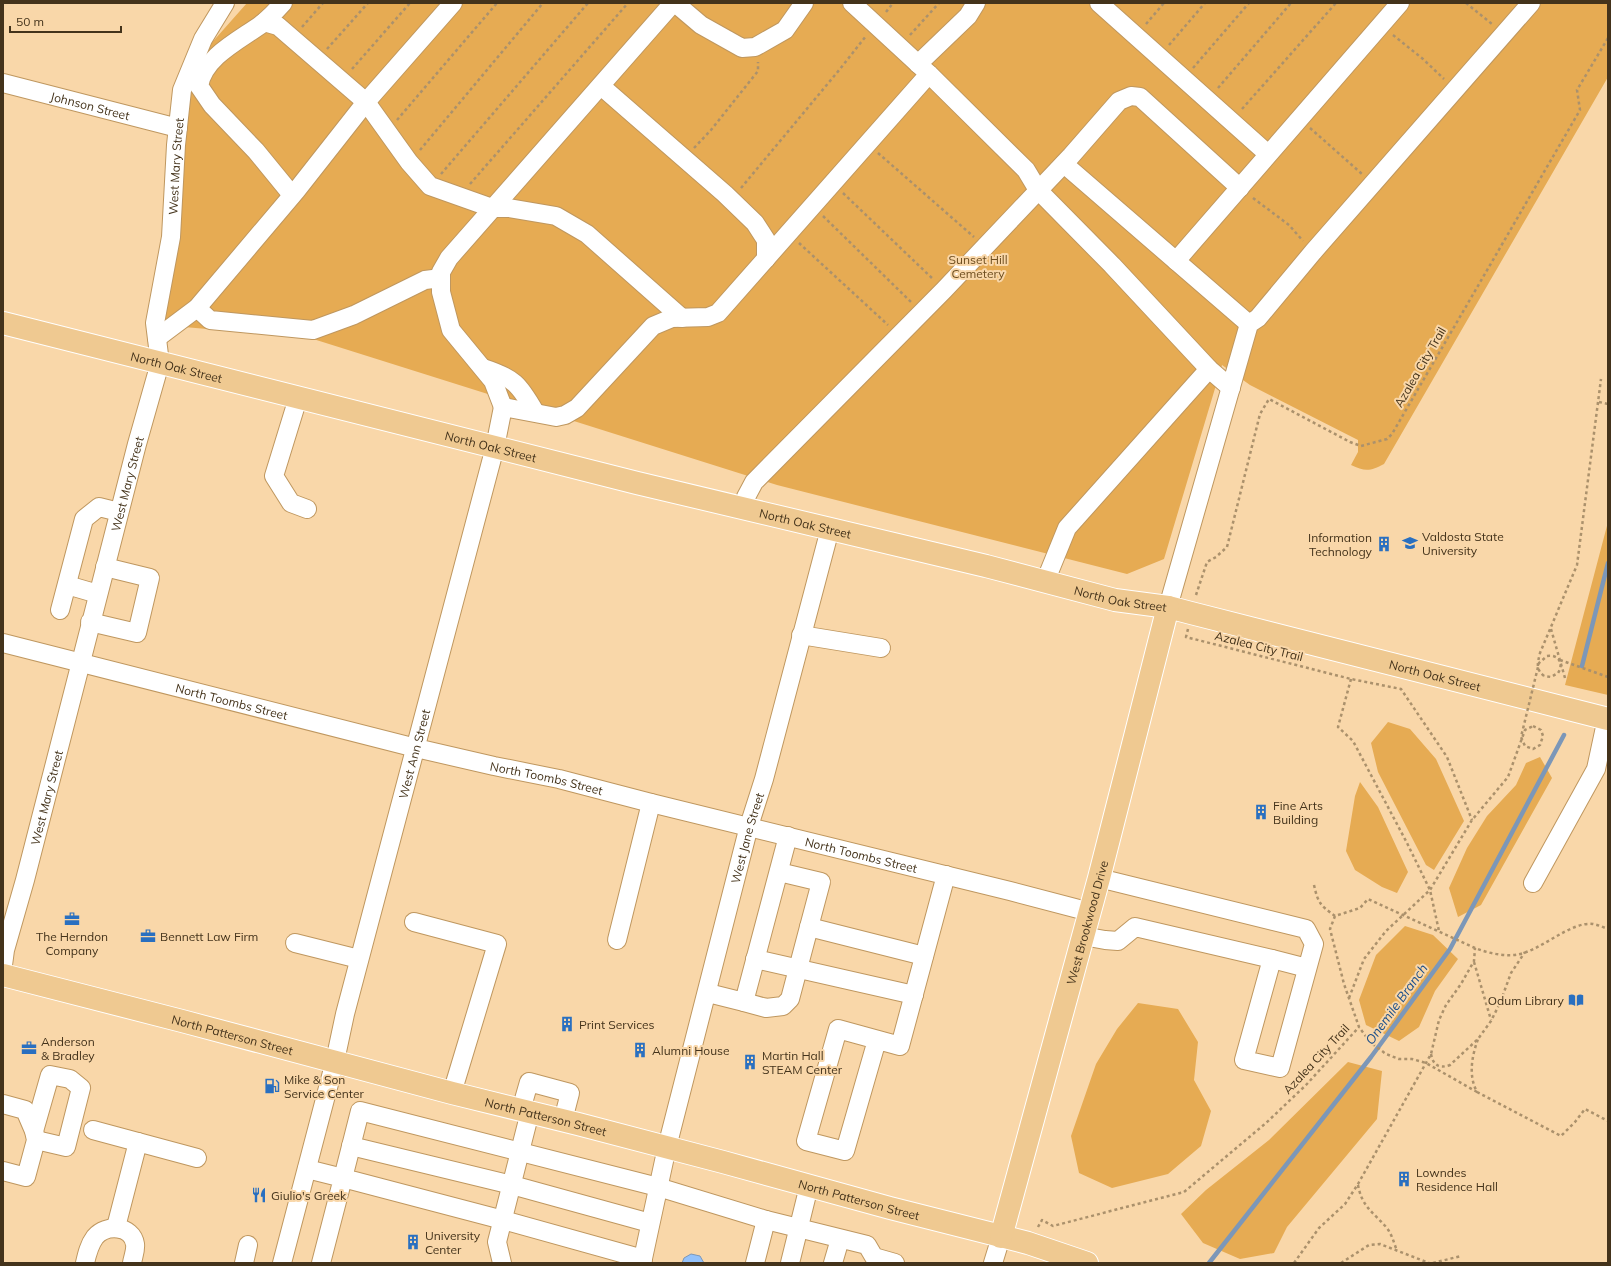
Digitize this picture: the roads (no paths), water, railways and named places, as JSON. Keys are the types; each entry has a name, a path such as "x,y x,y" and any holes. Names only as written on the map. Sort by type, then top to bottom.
{"main road":[{"name":"North Oak Street","path":"3,323 298,398 1115,600 1168,607 1607,718"},
{"name":"West Brookwood Drive","path":"1001,1237 1090,912 1168,607"},
{"name":"North Patterson Street","path":"3,976 182,1020 452,1093 667,1147 1028,1244 1087,1263"}],"street":[{"name":"West Mary Street","path":"3,965 5,950 25,880 90,622 160,363 155,323 171,237 182,90 203,39 225,3"},
{"path":"283,3 264,22 227,47 200,77 199,86 212,105 256,152 292,195"},
{"path":"157,338 197,308 292,195 366,102 453,3"},
{"path":"804,3 785,30 755,47 742,48 701,25 674,3 449,258 441,272 441,292 451,330 492,381 503,407 556,417 565,415 577,408 653,326 672,318 708,317 718,313 868,144 923,69 968,16 976,3"},
{"path":"852,3 923,69 1026,170 1038,190 1112,265 1209,369 1230,388"},
{"path":"1099,3 1137,35 1268,154"},
{"path":"1176,261 1400,3"},
{"path":"1168,607 1249,324 1258,318 1313,252 1531,3"},
{"path":"264,22 278,26 366,102 410,162 430,186 492,208 509,208 556,216 586,234 682,318"},
{"name":"Johnson Street","path":"3,83 178,128"},
{"path":"601,86 731,199 755,222 766,240 766,259"},
{"path":"743,508 746,497 754,482 900,336 1064,164 1119,101 1131,96 1140,97 1240,188"},
{"path":"1064,164 1249,324"},
{"path":"197,308 210,320 313,330 354,315 425,280 441,278"},
{"path":"483,368 498,373 515,382 535,412"},
{"path":"1045,582 1067,528 1209,369"},
{"path":"298,398 274,476 291,503 307,509"},
{"name":"West Ann Street","path":"282,1263 335,1062 344,1014 495,447 503,407"},
{"path":"60,610 84,519 99,507 119,512"},
{"name":"West Jane Street","path":"642,1261 667,1147 708,993 749,826 764,779 830,529"},
{"path":"90,622 137,633 150,578 105,567"},
{"path":"67,585 98,594"},
{"path":"801,635 881,648"},
{"name":"North Toombs Street","path":"3,643 416,748 559,779 1090,912"},
{"path":"1533,883 1596,769 1607,718"},
{"path":"617,940 651,803"},
{"path":"744,1002 788,836"},
{"path":"708,993 766,1008 783,1006 790,999 821,882 779,872"},
{"path":"877,1040 845,1152 806,1141 838,1029 900,1046 946,875"},
{"path":"1099,878 1306,929 1314,944 1280,1068 1244,1060 1272,959"},
{"path":"414,922 497,944 452,1093"},
{"path":"809,927 924,956"},
{"path":"1083,936 1118,941 1135,927 1308,968"},
{"path":"295,942 359,959"},
{"path":"756,959 914,995"},
{"path":"506,1262 497,1242 520,1151 529,1082 570,1093 563,1120"},
{"path":"3,1104 25,1110 35,1136 26,1177 3,1171"},
{"path":"322,1263 360,1111 658,1187 766,1220 867,1245 874,1257 895,1263"},
{"path":"93,1130 197,1158"},
{"path":"116,1227 138,1142"},
{"path":"351,1146 512,1185 650,1223"},
{"path":"307,1169 503,1220 642,1261"},
{"path":"790,1263 809,1186"},
{"path":"755,1263 766,1220"},
{"path":"85,1263 90,1246 96,1236 105,1230 116,1227 128,1232 135,1244 132,1263"},
{"path":"993,1263 1001,1237"},
{"path":"833,1263 840,1239"},
{"path":"244,1263 248,1245"}],"water":[{"path":"691,1254 700,1256 704,1263 682,1263 684,1258"}],"waterway":[{"name":"Onemile Branch","path":"1582,666 1608,563"},
{"name":"Onemile Branch","path":"1209,1263 1371,1057 1450,949 1564,735"}],"place":[{"name":"Valdosta State University","path":"1410,543"},
{"name":"Information Technology","path":"1384,544"},
{"name":"Fine Arts Building","path":"1261,812"},
{"name":"The Herndon Company","path":"72,919"},
{"name":"Bennett Law Firm","path":"148,936"},
{"name":"Odum Library","path":"1576,1000"},
{"name":"Print Services","path":"567,1024"},
{"name":"Anderson & Bradley","path":"29,1048"},
{"name":"Alumni House","path":"640,1050"},
{"name":"Martin Hall STEAM Center","path":"750,1062"},
{"name":"Mike & Son Service Center","path":"272,1086"},
{"name":"Lowndes Residence Hall","path":"1404,1179"},
{"name":"Giulio's Greek","path":"259,1195"},
{"name":"University Center","path":"413,1242"}],"park label":[{"name":"Sunset Hill Cemetery","path":"978,266"}]}
